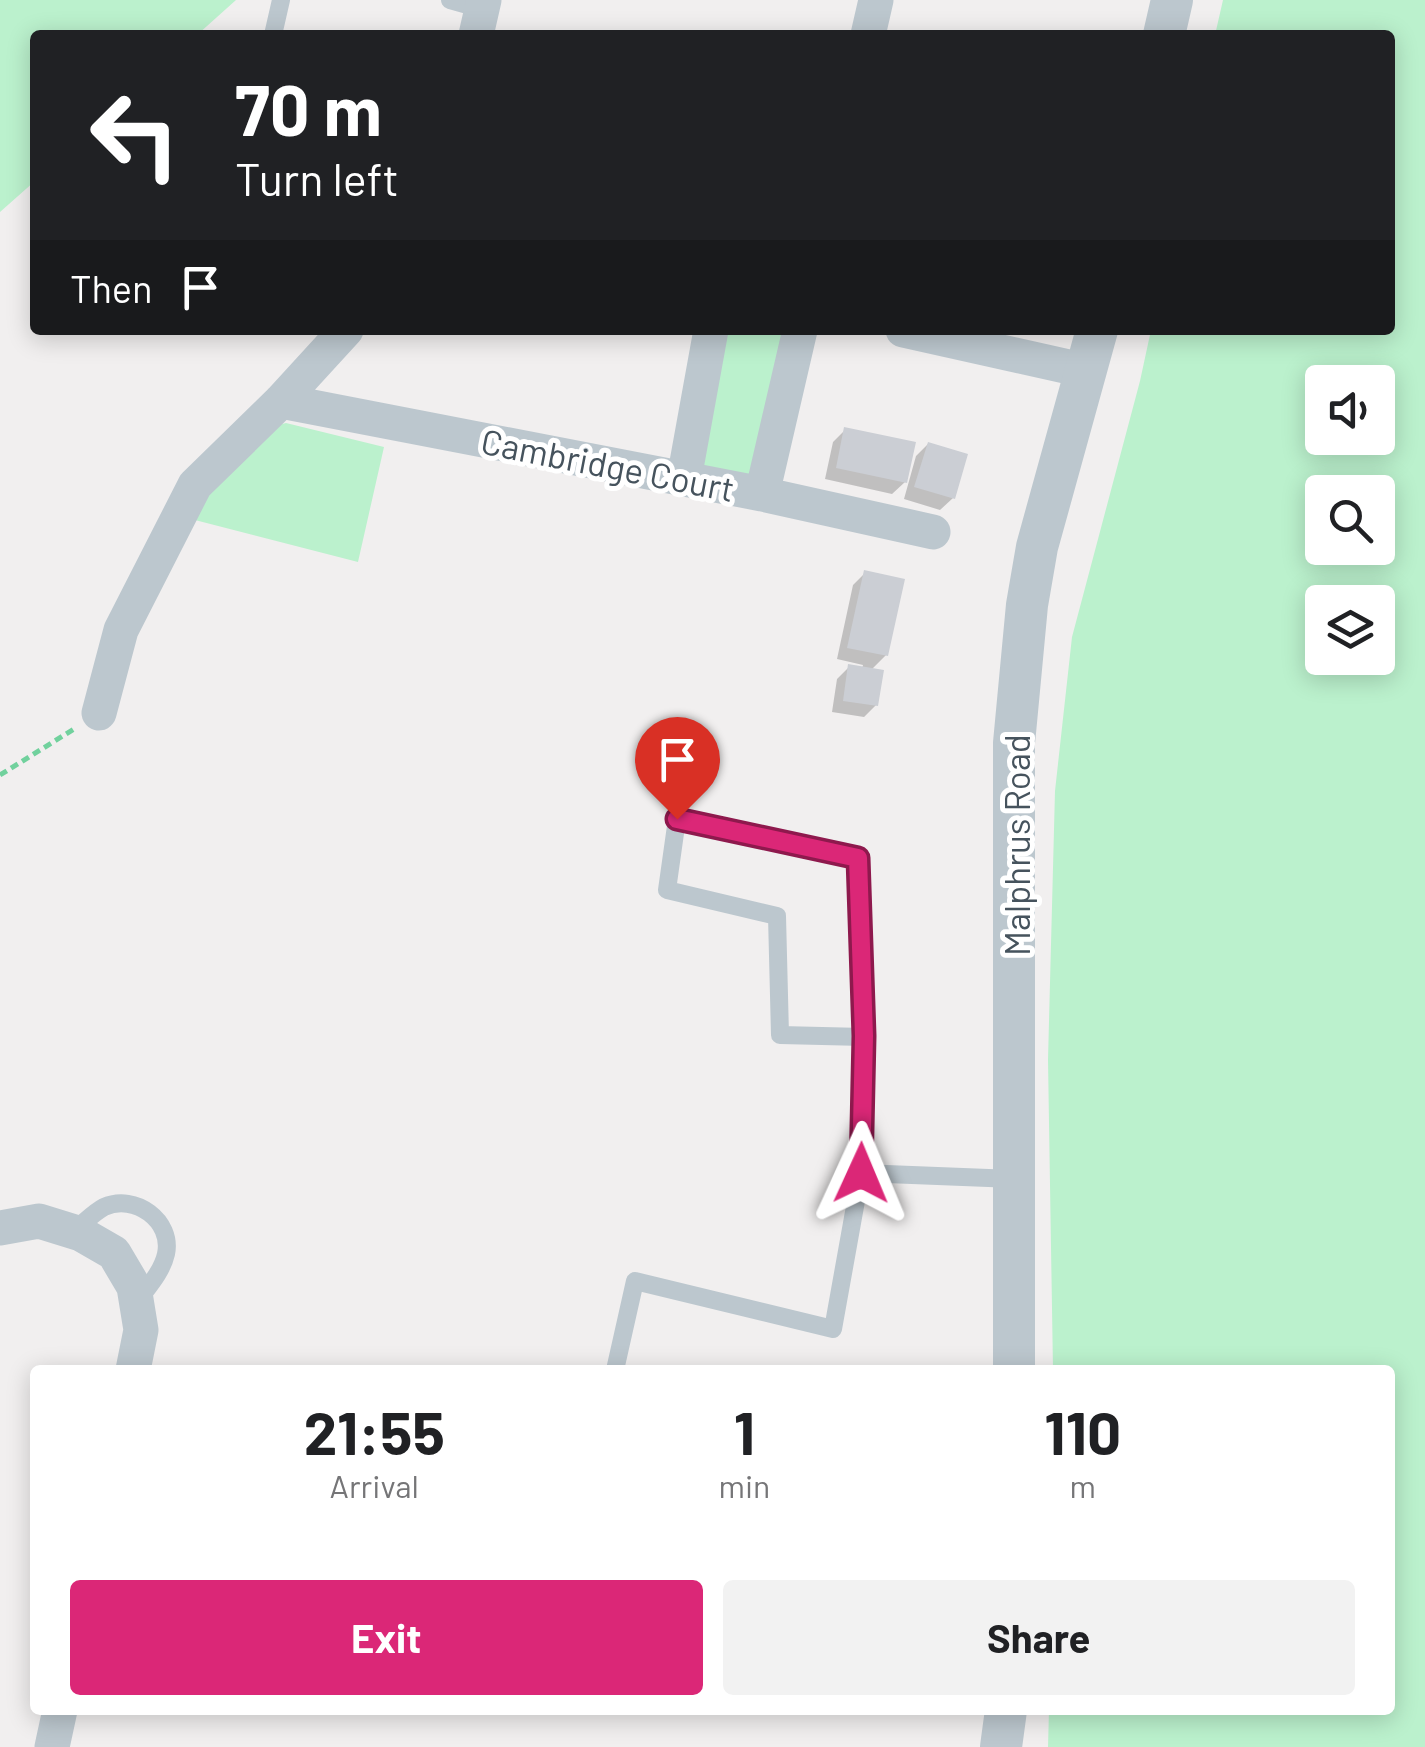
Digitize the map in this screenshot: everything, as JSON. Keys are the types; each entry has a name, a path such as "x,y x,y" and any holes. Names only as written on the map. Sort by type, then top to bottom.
{"street":[{"path":"869,30 876,0"},
{"path":"1165,30 1172,0"},
{"path":"99,713 121,630 194,485 341,335"},
{"path":"684,479 711,335"},
{"path":"762,494 799,335"},
{"path":"950,335 1092,350"},
{"name":"Malphrus Road","path":"1014,1365 1014,743 1027,605 1037,548 1092,350"},
{"name":"Cambridge Court","path":"281,400 762,494 933,532"},
{"path":"0,1228 39,1222 81,1234 114,1253 134,1286 141,1330 134,1365"},
{"path":"52,1747 59,1715"},
{"path":"1001,1747 1005,1715"}],"lane":[{"path":"274,30 281,0"},
{"path":"616,1365 635,1280 834,1329 861,1173 864,1036 858,858 677,819 667,890 776,916 780,1035 864,1036"},
{"path":"861,1173 1015,1179"},
{"path":"73,1232 106,1206 127,1203 147,1210 163,1227 166,1254 158,1273 136,1302"}],"path":[{"path":"0,776 99,713"}],"green space":[{"path":"0,0 236,0 203,30 30,30 30,185 0,212"},
{"path":"1223,0 1425,0 1425,1747 1048,1747 1049,1715 1395,1715 1395,1365 1053,1365 1048,1060 1055,791 1072,637 1150,335 1395,335 1395,30 1216,30"},
{"path":"721,335 790,335 759,483 694,470"},
{"path":"286,423 384,447 358,562 191,519 248,433"}],"building":[{"path":"844,427 916,442 907,483 836,468"},
{"path":"928,442 968,454 955,499 914,487"},
{"path":"864,570 905,579 888,656 847,648"},
{"path":"848,664 884,670 878,706 843,701"}],"route":[{"path":"677,819 858,858 864,1036 861,1173"}]}
